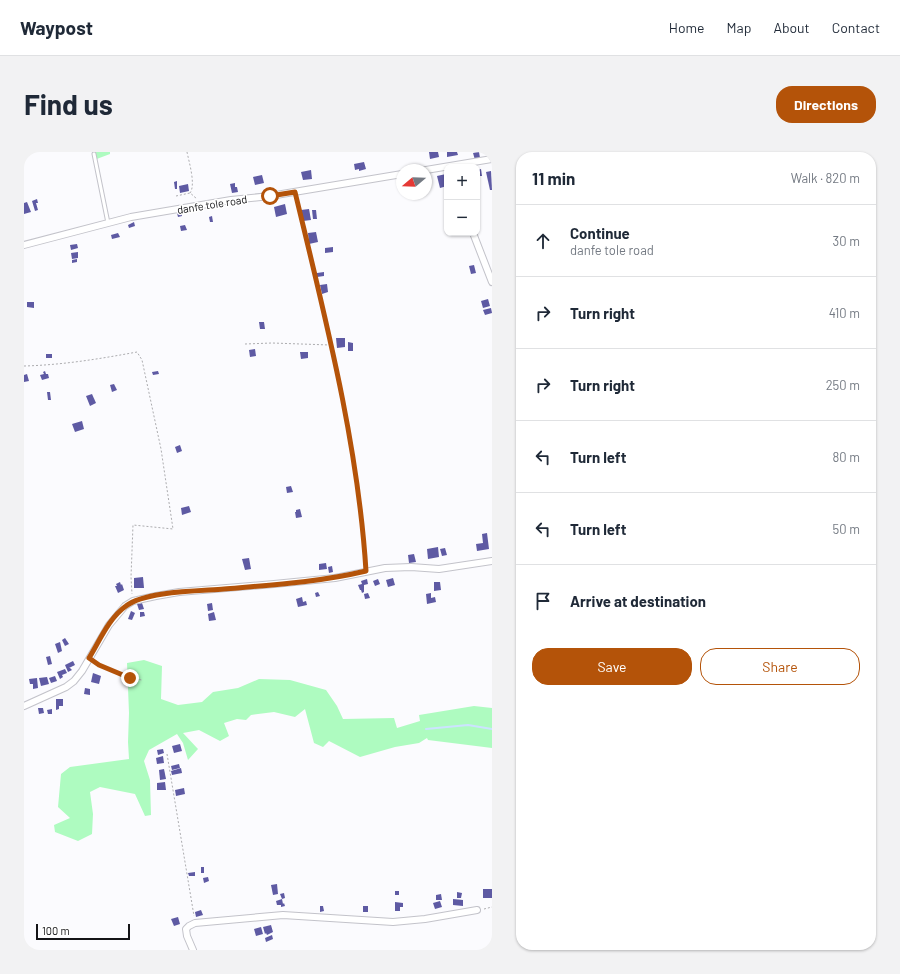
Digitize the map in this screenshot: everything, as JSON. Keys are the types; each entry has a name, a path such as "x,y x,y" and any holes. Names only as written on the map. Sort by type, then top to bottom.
{"street":[{"path":"464,164 492,159"},
{"path":"432,169 444,168"},
{"name":"danfe tole road","path":"24,245 131,218 230,200 295,192 396,175"},
{"path":"474,236 492,282"},
{"path":"24,706 70,684 77,678 108,625 125,606 133,601 179,592 335,578 366,571 399,567 439,569 492,561"},
{"path":"193,950 187,936 186,929 196,923 283,915 393,922 424,919 477,910"}],"lane":[{"path":"94,154 108,223"}],"path":[{"path":"187,152 192,179 192,190 190,193"},
{"path":"295,192 347,422 359,504 366,571"},
{"path":"176,196 190,193"},
{"path":"190,193 195,197 196,206"},
{"path":"245,344 272,343 331,346"},
{"path":"24,366 58,364 137,352 142,360 161,449 172,529 133,525 131,578 133,601"},
{"path":"89,658 99,665 130,678 142,680"},
{"path":"166,754 196,923"},
{"path":"477,910 492,907"}],"green space":[{"path":"92,152 110,152 110,154 94,160"},
{"path":"144,660 162,666 161,699 178,705 202,702 213,692 238,688 259,679 290,680 326,690 337,706 343,719 394,718 397,728 420,721 419,715 474,706 492,708 492,748 428,740 427,738 419,743 395,747 360,757 329,741 323,747 314,743 305,709 295,717 274,712 251,715 246,720 237,719 224,723 229,736 220,741 199,730 183,733 198,749 188,760 183,743 177,734 149,750 144,761 150,780 151,815 145,816 135,794 100,787 90,792 93,814 92,834 78,841 55,832 54,825 70,818 58,807 61,774 70,767 129,759 127,663"}],"building":[{"path":"429,152 438,152 439,157 430,159"},
{"path":"447,152 457,152 458,155 447,157"},
{"path":"479,152 480,158 475,160 473,153"},
{"path":"364,162 366,169 359,171 359,169 355,170 354,164"},
{"path":"481,169 482,176 480,176"},
{"path":"311,170 312,179 303,180 301,172"},
{"path":"491,171 492,190 490,190 486,172"},
{"path":"444,174 444,187 440,188 437,176"},
{"path":"262,175 264,183 255,185 253,177"},
{"path":"177,181 177,189 175,189 174,182"},
{"path":"235,183 235,187 237,187 238,192 232,193 230,184"},
{"path":"188,184 189,191 180,193 179,186"},
{"path":"37,199 38,203 36,203 38,210 35,211 32,201"},
{"path":"27,202 31,212 24,214 24,203"},
{"path":"285,204 287,214 276,217 274,207"},
{"path":"309,209 311,220 303,221 301,210"},
{"path":"312,210 316,210 317,219 313,219"},
{"path":"181,212 182,216 178,217 177,213"},
{"path":"212,216 213,222 210,222 209,217"},
{"path":"134,222 135,226 129,228 128,225"},
{"path":"185,225 187,230 181,231 180,226"},
{"path":"316,232 318,242 309,244 308,233"},
{"path":"118,233 120,237 112,239 111,235"},
{"path":"77,244 78,248 71,250 70,245"},
{"path":"333,247 333,252 325,253 325,248"},
{"path":"78,252 78,258 72,259 71,253"},
{"path":"77,259 77,262 72,263 72,260"},
{"path":"474,265 476,273 471,274 469,266"},
{"path":"324,272 324,276 317,277 317,273"},
{"path":"327,284 328,292 322,294 320,285"},
{"path":"488,299 490,306 483,308 481,301"},
{"path":"27,302 34,302 34,308 27,307"},
{"path":"491,308 492,313 485,315 483,310"},
{"path":"259,322 264,322 265,329 260,329"},
{"path":"336,338 345,338 345,347 337,348"},
{"path":"348,342 353,343 353,351 348,351"},
{"path":"255,349 256,356 250,357 249,350"},
{"path":"300,352 308,352 308,358 301,359"},
{"path":"46,354 52,354 52,358 46,358"},
{"path":"45,371 49,378 42,380 40,375 44,374 43,372"},
{"path":"158,371 159,374 153,375 152,372"},
{"path":"27,374 29,381 24,382 24,375"},
{"path":"114,384 117,390 112,392 110,385"},
{"path":"47,392 50,392 51,400 48,400"},
{"path":"92,394 96,403 90,406 86,396"},
{"path":"82,421 84,429 75,432 72,424"},
{"path":"180,445 182,451 177,453 175,447"},
{"path":"291,486 293,492 287,493 286,487"},
{"path":"189,506 191,512 182,515 181,508"},
{"path":"300,509 302,517 296,518 295,512 296,510"},
{"path":"487,533 489,549 477,551 476,544 483,543 482,534"},
{"path":"438,547 439,557 428,559 427,549"},
{"path":"445,548 447,555 442,556 440,549"},
{"path":"414,554 416,562 409,563 408,555"},
{"path":"249,558 251,569 245,570 242,559"},
{"path":"326,563 327,569 319,570 319,564"},
{"path":"332,566 333,572 329,573 328,567"},
{"path":"143,577 144,588 134,588 134,578"},
{"path":"393,578 395,585 388,587 386,580"},
{"path":"367,579 368,584 364,585 364,592 362,593 358,585 362,584 361,581"},
{"path":"378,579 380,584 375,586 373,581"},
{"path":"120,582 124,590 118,593 115,586 117,586 116,584"},
{"path":"434,582 440,582 441,590 434,591"},
{"path":"318,592 320,596 316,597 315,593"},
{"path":"368,593 370,598 365,599 364,594"},
{"path":"431,593 431,598 435,597 436,602 427,604 426,594"},
{"path":"302,597 303,602 306,601 307,605 298,607 296,599"},
{"path":"142,603 144,609 139,610 137,604"},
{"path":"212,603 213,610 208,611 207,604"},
{"path":"131,611 135,613 132,620 128,619"},
{"path":"140,612 144,612 145,616 140,617"},
{"path":"214,612 216,620 209,621 208,614"},
{"path":"65,638 69,644 65,646 62,640"},
{"path":"60,642 62,651 58,653 55,644"},
{"path":"50,656 52,664 48,665 46,657"},
{"path":"73,661 75,665 69,668 72,670 68,672 65,665"},
{"path":"65,669 67,673 62,675 63,677 60,679 57,672"},
{"path":"93,673 101,676 99,684 91,682"},
{"path":"55,676 57,681 51,683 49,678"},
{"path":"47,677 49,684 41,686 39,678"},
{"path":"37,678 38,688 33,689 33,684 30,684 29,679"},
{"path":"85,688 90,689 90,695 84,694"},
{"path":"56,699 63,699 63,706 59,706 59,709 56,710"},
{"path":"38,708 43,708 44,713 39,714"},
{"path":"52,709 52,714 48,714 47,710"},
{"path":"180,744 182,751 174,753 172,746"},
{"path":"163,749 164,753 158,755 157,750"},
{"path":"163,756 164,763 157,764 156,758"},
{"path":"179,764 180,768 172,770 171,766"},
{"path":"181,768 182,773 172,775 171,771"},
{"path":"164,769 166,779 160,780 159,770"},
{"path":"165,782 166,790 157,790 157,783"},
{"path":"184,788 185,794 176,796 175,790"},
{"path":"201,867 204,867 204,873 201,873"},
{"path":"195,872 195,876 189,876 188,873"},
{"path":"208,877 209,881 204,883 203,878"},
{"path":"277,884 278,894 273,895 271,885"},
{"path":"483,889 492,889 492,898 483,898"},
{"path":"395,891 399,891 399,895 395,895"},
{"path":"457,892 462,893 461,898 457,898"},
{"path":"284,893 285,898 282,899 280,894"},
{"path":"441,894 442,900 436,900 436,895"},
{"path":"282,899 285,906 281,907 281,905 277,905 276,901"},
{"path":"453,899 463,900 463,906 453,905"},
{"path":"440,901 442,907 435,909 433,903"},
{"path":"395,902 403,903 403,907 400,907 400,911 395,911"},
{"path":"320,906 323,906 324,911 320,912"},
{"path":"363,906 368,906 368,912 363,912"},
{"path":"201,910 203,915 196,917 195,912"},
{"path":"178,917 180,924 174,926 171,919"},
{"path":"271,925 273,932 267,935 266,933 265,934 263,927"},
{"path":"261,927 263,934 256,936 254,929"},
{"path":"272,935 273,939 266,942 265,938"}],"waterway":[{"path":"426,729 468,725 492,729"}],"route":[{"path":"130,678 99,665 89,658 108,625 125,606 133,601 179,592 335,578 366,571 365,549 347,422 327,328 295,192 270,196"}]}
